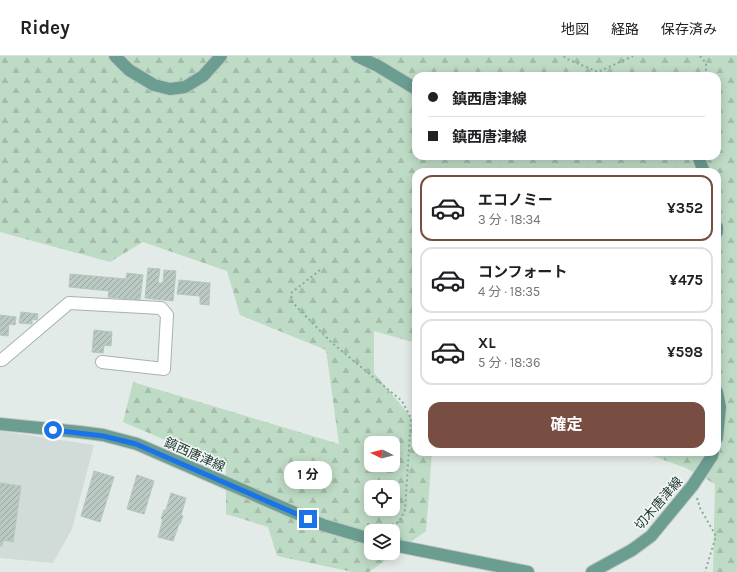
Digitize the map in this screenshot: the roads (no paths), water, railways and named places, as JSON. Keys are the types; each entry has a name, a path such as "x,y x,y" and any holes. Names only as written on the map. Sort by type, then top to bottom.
{"main road":[{"path":"115,56 129,70 154,85 170,89 185,87 203,76 221,56"},
{"path":"357,56 378,66 412,87"},
{"name":"鎮西唐津線","path":"0,424 80,432 136,444 323,525 364,537"},
{"name":"切木唐津線","path":"592,572 632,550 651,536 693,485 712,456"},
{"path":"400,546 528,572"}],"street":[{"path":"0,360 2,360 70,303 160,308 168,315 164,369 102,362"}]}
